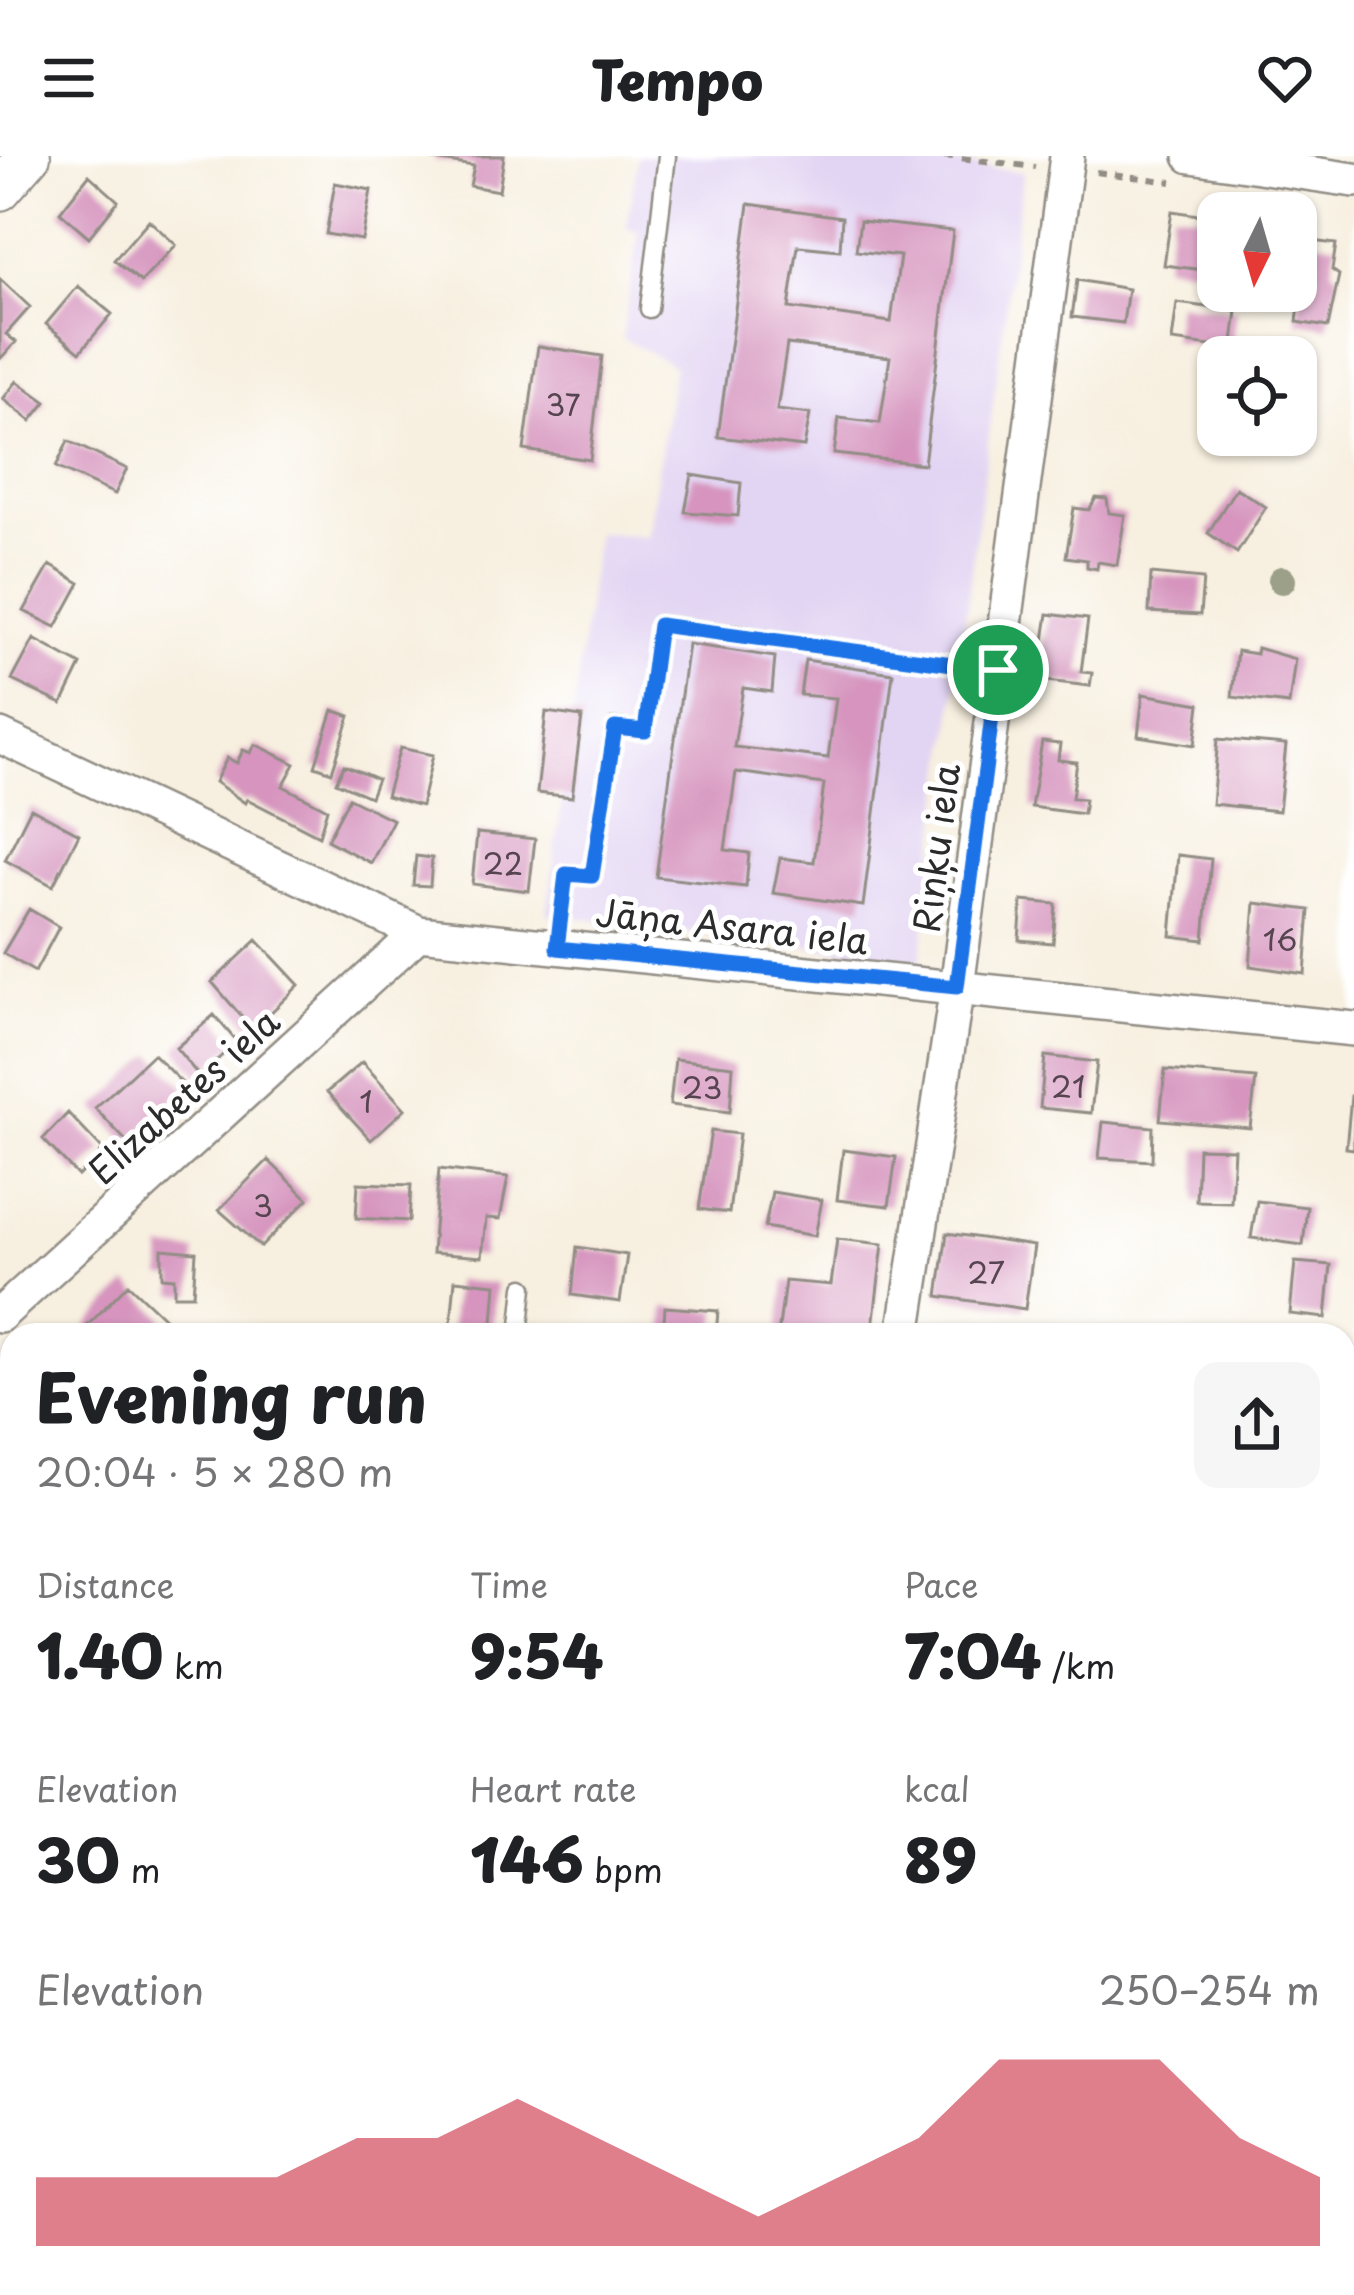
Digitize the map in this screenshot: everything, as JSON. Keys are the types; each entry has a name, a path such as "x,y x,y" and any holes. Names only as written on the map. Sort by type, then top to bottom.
{"street":[{"path":"0,189 29,156"},
{"name":"Riņķu iela","path":"906,1323 957,987 1066,162"},
{"path":"1183,169 1354,180"},
{"name":"Jāņa Asara iela","path":"0,736 418,933 1354,1029"},
{"name":"Elizabetes iela","path":"0,1315 418,933"}],"lane":[{"path":"649,309 667,156"},
{"path":"557,948 566,874 592,876 615,728 645,731 659,625 998,670"},
{"path":"520,1323 524,1287"}],"path":[{"path":"944,156 1183,169"}],"shaded area":[{"path":"638,156 897,156 1023,172 921,960 547,914 597,532 648,537 674,366 622,338 639,231 626,228"}],"building":[{"path":"435,156 504,156 499,191 470,186 474,166 434,160"},
{"path":"89,175 118,201 89,237 60,212"},
{"path":"335,183 371,190 362,240 326,234"},
{"path":"749,204 842,217 840,250 798,246 789,308 891,322 900,256 856,251 860,221 953,231 924,464 834,454 839,418 880,423 890,357 787,344 777,410 810,414 804,447 718,437"},
{"path":"1172,211 1197,215 1197,269 1164,265"},
{"path":"149,220 176,245 141,282 114,260"},
{"path":"1317,242 1336,244 1332,270 1339,275 1328,327 1297,322 1298,312 1317,312"},
{"path":"0,279 30,307 6,334 16,342 0,359"},
{"path":"1077,280 1128,289 1123,323 1072,317"},
{"path":"78,286 112,314 80,352 46,324"},
{"path":"1177,303 1197,306 1197,312 1237,312 1234,336 1197,336 1197,344 1172,341"},
{"path":"538,346 602,356 590,460 524,450"},
{"path":"17,381 46,402 31,421 3,399"},
{"path":"68,441 127,469 115,494 56,467"},
{"path":"692,475 741,483 738,516 685,512"},
{"path":"1236,488 1266,507 1237,553 1208,533"},
{"path":"1096,498 1107,499 1109,513 1125,515 1117,565 1098,562 1097,569 1087,567 1087,560 1066,557 1074,508 1089,510"},
{"path":"50,565 80,583 56,627 24,611"},
{"path":"1151,574 1203,579 1200,615 1149,612"},
{"path":"1048,614 1088,619 1081,672 1092,673 1090,686 1038,680"},
{"path":"34,639 81,665 62,704 12,680"},
{"path":"688,644 775,657 772,692 743,688 734,747 828,758 836,698 800,695 805,660 893,673 863,906 773,893 780,858 814,862 824,784 736,772 725,850 749,853 746,887 656,877"},
{"path":"1257,648 1295,659 1289,704 1232,697 1237,651 1256,654"},
{"path":"1143,694 1200,704 1195,745 1138,736"},
{"path":"333,710 350,716 332,772 315,766"},
{"path":"546,712 582,717 572,797 537,793"},
{"path":"1218,739 1286,745 1279,811 1212,804"},
{"path":"1042,742 1060,744 1058,760 1077,762 1072,798 1085,799 1083,814 1031,807"},
{"path":"255,744 295,764 283,786 327,809 319,836 247,799 245,803 215,782 227,758 237,763 243,750 251,753"},
{"path":"400,748 433,755 421,806 386,796"},
{"path":"344,765 377,779 370,797 336,782"},
{"path":"349,798 393,820 371,863 327,840"},
{"path":"31,808 79,834 53,886 5,860"},
{"path":"477,833 535,839 529,891 472,884"},
{"path":"1178,855 1211,859 1204,940 1171,936"},
{"path":"416,856 432,858 430,886 413,885"},
{"path":"1022,901 1056,904 1053,943 1019,940"},
{"path":"1255,903 1310,910 1305,974 1250,966"},
{"path":"29,909 59,927 35,972 3,953"},
{"path":"257,940 299,985 253,1030 212,982"},
{"path":"214,1015 237,1042 199,1076 176,1048"},
{"path":"153,1054 187,1088 128,1143 95,1108"},
{"path":"1045,1056 1097,1062 1091,1113 1040,1108"},
{"path":"675,1059 733,1066 730,1112 670,1105"},
{"path":"362,1062 405,1109 371,1140 327,1092"},
{"path":"1165,1070 1256,1078 1250,1128 1160,1120"},
{"path":"1354,1096 1354,1149 1346,1148"},
{"path":"68,1113 103,1150 78,1176 43,1139"},
{"path":"1103,1122 1153,1127 1152,1161 1099,1158"},
{"path":"711,1131 739,1134 729,1213 699,1209"},
{"path":"1198,1148 1234,1149 1231,1202 1196,1201"},
{"path":"843,1150 896,1157 889,1206 837,1200"},
{"path":"268,1160 308,1199 261,1247 219,1210"},
{"path":"439,1169 508,1177 500,1219 486,1218 482,1257 432,1253"},
{"path":"358,1183 411,1185 409,1221 356,1218"},
{"path":"772,1192 822,1200 815,1236 765,1227"},
{"path":"1257,1201 1307,1207 1303,1245 1251,1238"},
{"path":"947,1233 1034,1246 1025,1309 938,1296"},
{"path":"837,1239 883,1244 873,1323 780,1323 785,1281 831,1285"},
{"path":"577,1247 627,1255 620,1302 572,1295"},
{"path":"162,1249 196,1252 193,1295 174,1295 174,1278 162,1277"},
{"path":"1295,1262 1331,1265 1326,1318 1290,1314"},
{"path":"455,1280 496,1284 493,1323 451,1323"},
{"path":"128,1284 165,1319 161,1323 90,1323"},
{"path":"665,1307 718,1311 717,1323 664,1323"}],"route":[{"path":"659,625 998,670 957,987 557,948 566,874 592,876 615,728 645,731 659,625"}]}
